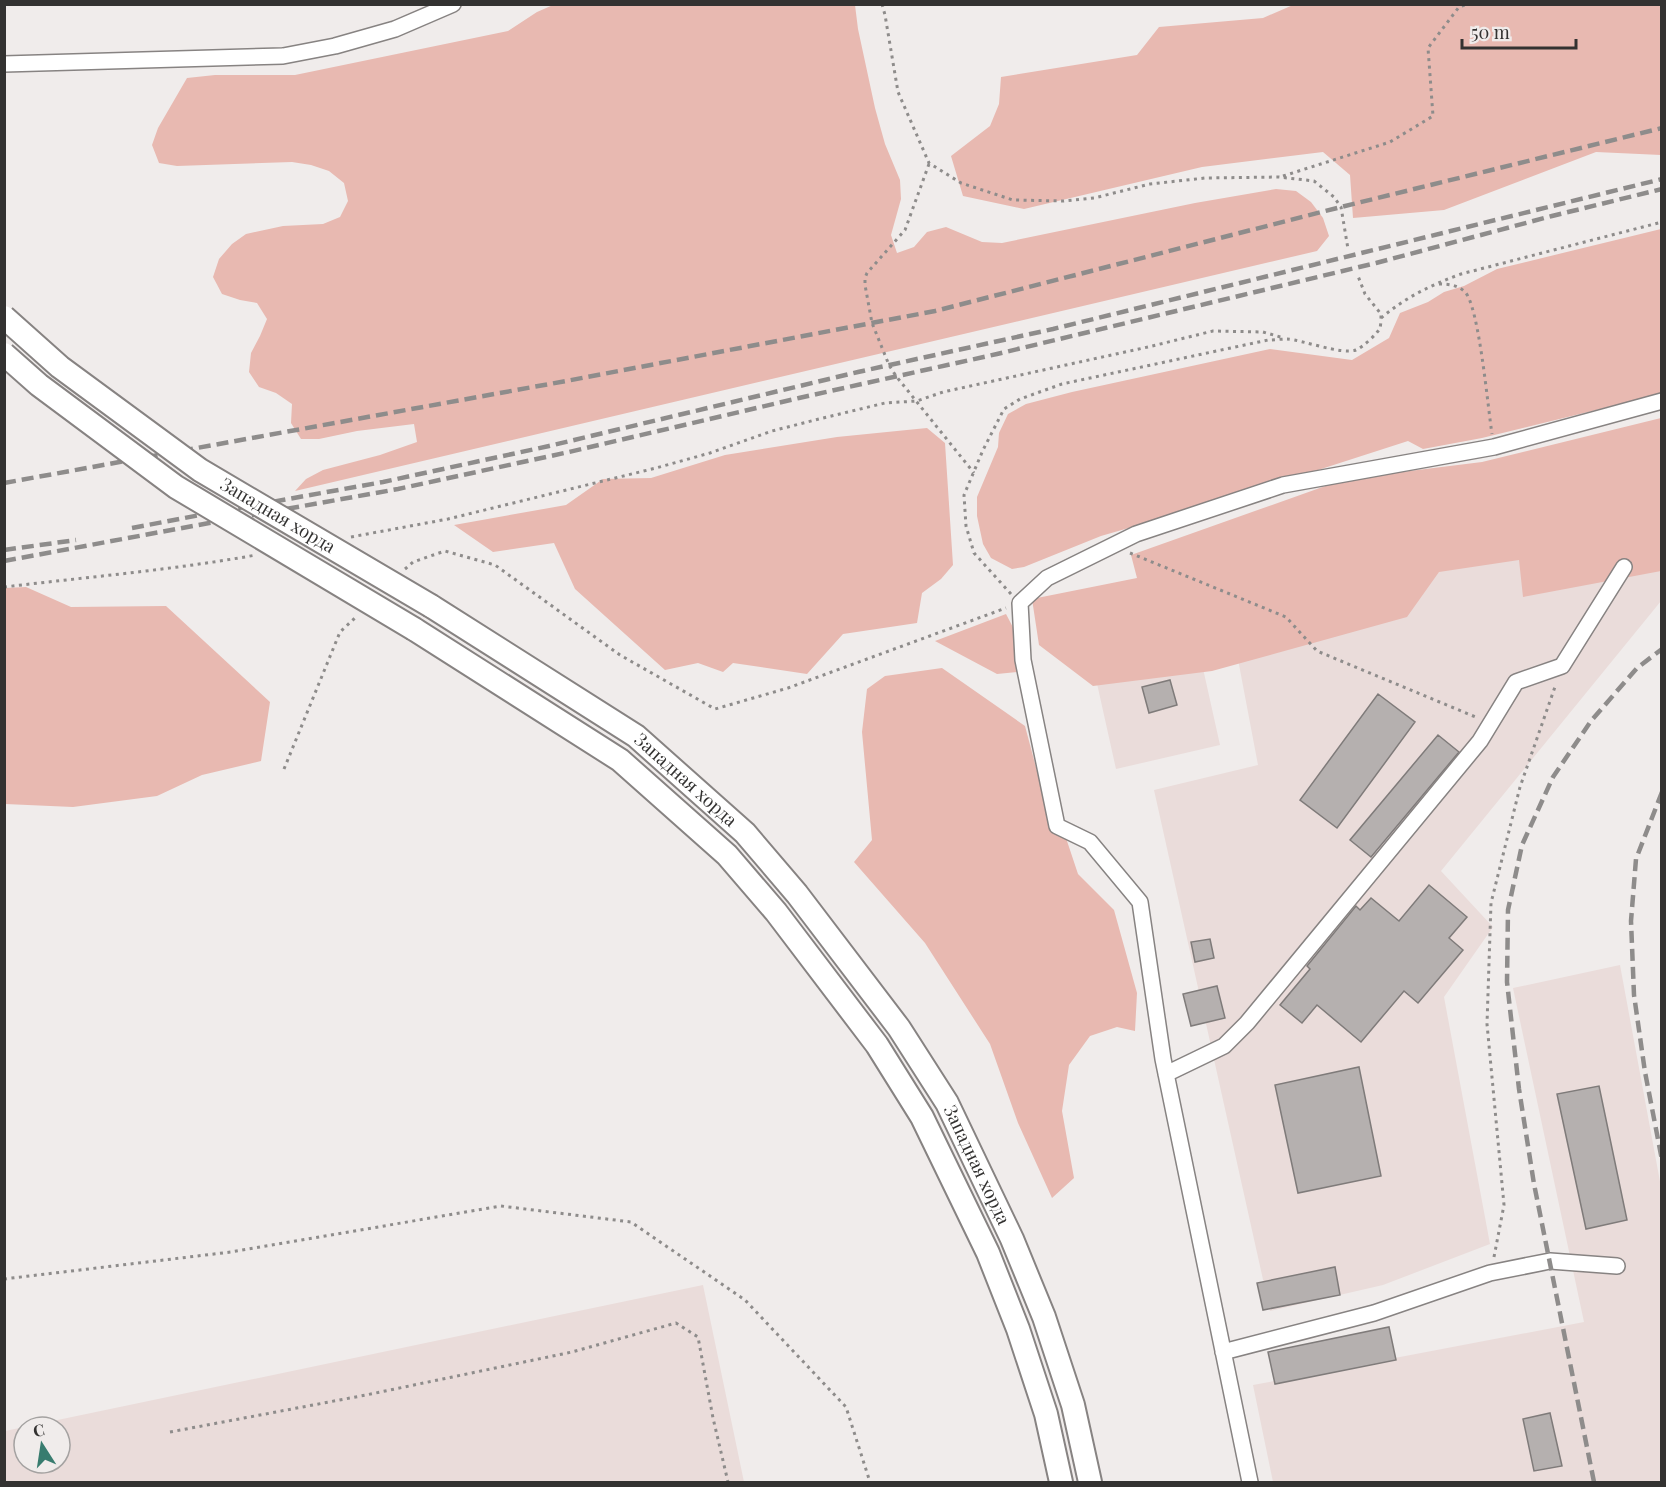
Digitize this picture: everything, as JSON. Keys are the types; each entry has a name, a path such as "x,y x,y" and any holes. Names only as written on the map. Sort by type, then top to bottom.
{"highway":[{"name":"Западная хорда","path":"4,317 60,367 200,470 431,606 636,736 745,833 797,894 899,1028 946,1103 1012,1239 1044,1317 1073,1405 1090,1482"},
{"name":"Западная хорда","path":"4,354 39,385 176,487 414,629 620,759 727,855 776,912 877,1045 922,1117 988,1253 1018,1329 1046,1414 1061,1482"}],"street":[{"path":"4,64 283,56 335,46 395,29 453,4"},
{"path":"1250,1482 1166,1074 1140,902 1090,842 1057,826 1023,660 1020,603 1047,578 1136,534 1282,485 1494,447 1662,401"},
{"path":"1166,1074 1224,1046 1247,1023 1480,741 1516,682 1562,666 1624,567"},
{"path":"1223,1352 1374,1313 1490,1273 1550,1261 1617,1266"}],"path":[{"path":"882,4 898,92 929,163 961,183 1013,200 1063,201 1094,198 1150,184 1206,178 1279,177 1314,181 1334,197 1341,207 1348,249"},
{"path":"1279,177 1390,142 1433,116 1428,48 1459,7 1468,4"},
{"path":"929,163 905,230 867,273 865,285 872,323 889,365 974,472"},
{"path":"1381,318 1396,306 1435,284 1488,267 1662,222"},
{"path":"348,538 448,519 645,471 710,453 772,431 885,403 917,401 943,392 1213,331 1263,332 1318,346 1346,351 1356,350 1372,338 1380,327 1381,318 1381,314 1361,288 1358,276"},
{"path":"1435,284 1452,284 1464,290 1470,298 1477,327 1494,447"},
{"path":"405,570 412,562 445,551 495,565 620,655 715,710 788,688 1020,603 974,553 966,526 964,495 1004,409 1020,399 1062,384 1268,340 1288,339"},
{"path":"1113,546 1286,617 1317,651 1491,723"},
{"path":"4,587 121,575 259,555"},
{"path":"284,769 340,632 364,609"},
{"path":"1490,1273 1504,1205 1487,1024 1491,903 1520,787 1562,666"},
{"path":"4,1279 231,1252 501,1206 632,1222 745,1300 846,1407 870,1482"},
{"path":"170,1432 366,1395 572,1352 675,1323 698,1337 728,1482"}],"shaded area":[{"path":"553,5 855,5 875,108 885,144 900,180 901,199 891,235 897,253 914,247 927,232 946,227 982,242 1002,243 1195,203 1276,189 1296,191 1311,202 1323,218 1329,236 1317,251 295,491 306,479 323,470 380,455 417,442 414,424 357,431 319,439 301,439 291,423 292,404 276,393 259,387 249,372 251,353 267,319 257,303 222,294 213,277 219,259 232,244 246,234 283,226 323,224 340,217 348,201 344,183 329,171 292,162 177,166 159,163 152,145 158,128 187,78 215,75 295,75 508,31 537,12"},
{"path":"1293,5 1661,5 1661,155 1596,152 1444,210 1353,218 1350,175 1323,152 1202,167 1024,209 963,196 951,156 990,126 999,104 1001,77 1137,55 1159,27 1263,18"},
{"path":"1661,229 1661,394 1482,438 1423,449 1408,441 1222,501 1101,536 1024,567 1012,569 991,558 983,544 977,516 977,497 998,447 999,433 1008,414 1026,404 1270,349 1352,360 1389,338 1400,313 1428,302 1444,292 1464,286 1497,269"},
{"path":"1661,418 1661,571 1523,597 1519,560 1439,572 1407,617 1212,671 1093,686 1039,645 1032,599 1137,578 1131,555 1345,479 1482,462"},
{"path":"927,428 945,443 953,565 941,579 922,593 917,623 843,634 807,674 733,663 723,672 698,663 665,670 575,589 554,543 493,552 454,525 566,505 603,479 651,478 725,455 837,437"},
{"path":"1662,476 1661,601 1441,871 1493,927 1444,997 1490,1244 1383,1285 1270,1311 1154,790 1258,765 1223,580"},
{"path":"26,587 71,607 166,606 270,702 261,761 202,775 157,796 73,807 5,804 5,588"},
{"path":"1006,614 1018,637 1017,672 997,674 935,641"},
{"path":"1198,646 1220,745 1116,769 1094,670"},
{"path":"942,668 1025,726 1046,805 1065,835 1078,874 1114,910 1137,993 1135,1031 1117,1027 1090,1036 1069,1065 1062,1111 1074,1178 1052,1198 1018,1123 990,1044 925,943 854,862 872,840 862,732 867,689 885,676"},
{"path":"1620,965 1661,1187 1661,1482 1273,1482 1253,1385 1584,1322 1513,988"},
{"path":"703,1285 744,1482 5,1482 5,1431 12,1430 12,1475 72,1475 72,1417"}],"building":[{"path":"1170,680 1177,705 1149,713 1142,687"},
{"path":"1378,694 1415,722 1337,828 1300,800"},
{"path":"1438,735 1459,752 1371,857 1350,840"},
{"path":"1429,885 1467,917 1449,938 1463,950 1418,1003 1404,991 1361,1042 1317,1005 1302,1023 1280,1005 1310,969 1307,966 1356,906 1360,910 1371,898 1399,921"},
{"path":"1210,939 1214,958 1195,962 1191,942"},
{"path":"1217,986 1225,1018 1191,1026 1183,994"},
{"path":"1359,1067 1381,1176 1298,1193 1275,1085"},
{"path":"1599,1086 1627,1220 1586,1229 1557,1094"},
{"path":"1335,1267 1340,1295 1263,1310 1257,1283"},
{"path":"1389,1327 1396,1360 1275,1384 1268,1352"},
{"path":"1550,1413 1562,1466 1534,1471 1523,1419"}],"railway":[{"path":"4,483 935,311 1662,128"},
{"path":"132,528 383,482 549,446 858,372 1053,329 1662,179"},
{"path":"4,561 398,489 569,452 997,354 1376,263 1662,189"},
{"path":"4,550 76,540"},
{"path":"1594,1482 1534,1184 1519,1089 1507,982 1508,910 1522,845 1553,777 1591,721 1637,668 1662,649"},
{"path":"1662,792 1636,859 1631,921 1634,995 1645,1072 1662,1160"}]}
